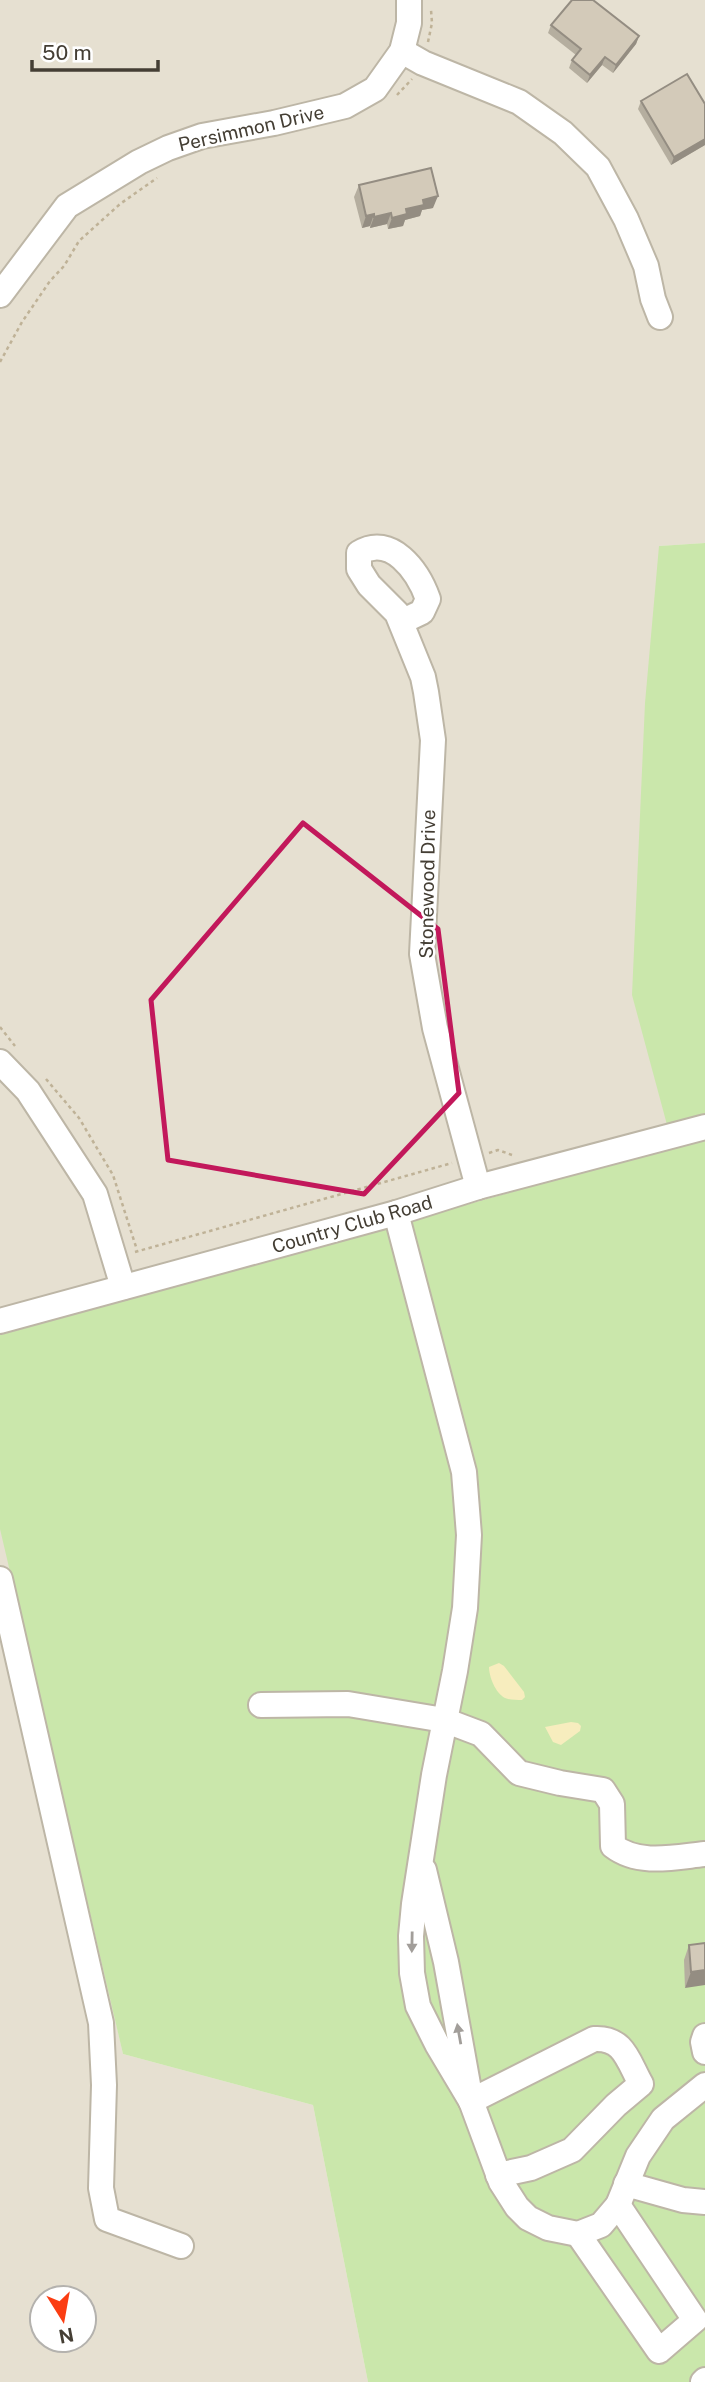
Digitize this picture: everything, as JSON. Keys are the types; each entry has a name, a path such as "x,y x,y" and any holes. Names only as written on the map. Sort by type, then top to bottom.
{"street":[{"name":"Persimmon Drive","path":"0,295 67,206 129,169 168,148 202,136 345,106 375,89 412,57 409,0"},
{"path":"412,57 519,103 563,133 598,167 626,219 646,266 660,317"},
{"name":"Stonewood Drive","path":"401,622 423,677 433,740 422,954 435,1028 478,1187"},
{"path":"0,1062 28,1091 95,1194 123,1287"},
{"name":"Country Club Road","path":"0,1321 396,1213 478,1187 705,1127"},
{"path":"396,1213 464,1472 469,1535 465,1608 444,1720 411,1936 412,1973 418,2006 471,2101"},
{"path":"0,1579 102,2023 102,2188 107,2219 181,2246"},
{"path":"261,1706 348,1704 444,1720 481,1734 519,1773 603,1790 612,1804 613,1846 618,1850 644,1859 705,1854"},
{"path":"420,1867 446,1962 471,2101 498,2175 517,2207 528,2218 548,2228 578,2234 601,2225 622,2195 638,2156 663,2119 705,2085"},
{"path":"705,2036 702,2042 705,2052"},
{"path":"471,2101 594,2039 609,2038 620,2046 663,2119"},
{"path":"498,2175 531,2168 572,2150 616,2105 641,2084"},
{"path":"622,2195 705,2203"},
{"path":"578,2234 659,2351 695,2320 622,2195"}],"path":[{"path":"391,100 411,80 412,57 432,23 431,0"},
{"path":"0,362 22,322 50,281 64,266 79,241 120,204 165,173"},
{"path":"132,1253 498,1150 516,1156"}],"highlighted area":[{"path":"303,823 438,929 459,1093 364,1194 168,1160 151,1000"}],"shaded area":[{"path":"0,0 705,0 705,543 659,546 668,1127 128,1274 36,1085 0,1048"},
{"path":"0,1071 90,1195 115,1283 0,1315"},
{"path":"0,1504 123,2054 313,2105 368,2382 0,2382"}],"green space":[{"path":"705,543 705,2382 368,2382 313,2105 123,2054 0,1529 0,1335 673,1147 632,995 645,703 659,546"}],"sand":[{"path":"499,1663 524,1692 525,1697 522,1700 505,1698 496,1688 489,1667"},
{"path":"571,1722 581,1726 580,1731 561,1745 553,1742 545,1727"}],"building":[{"path":"572,0 593,0 639,36 616,65 605,57 590,75 572,60 581,49 551,25"},
{"path":"687,74 705,104 705,139 674,157 641,101"},
{"path":"431,168 438,196 423,200 424,205 406,209 407,214 392,218 391,213 366,216 359,185"},
{"path":"705,1943 705,1970 691,1972 689,1945"}]}
